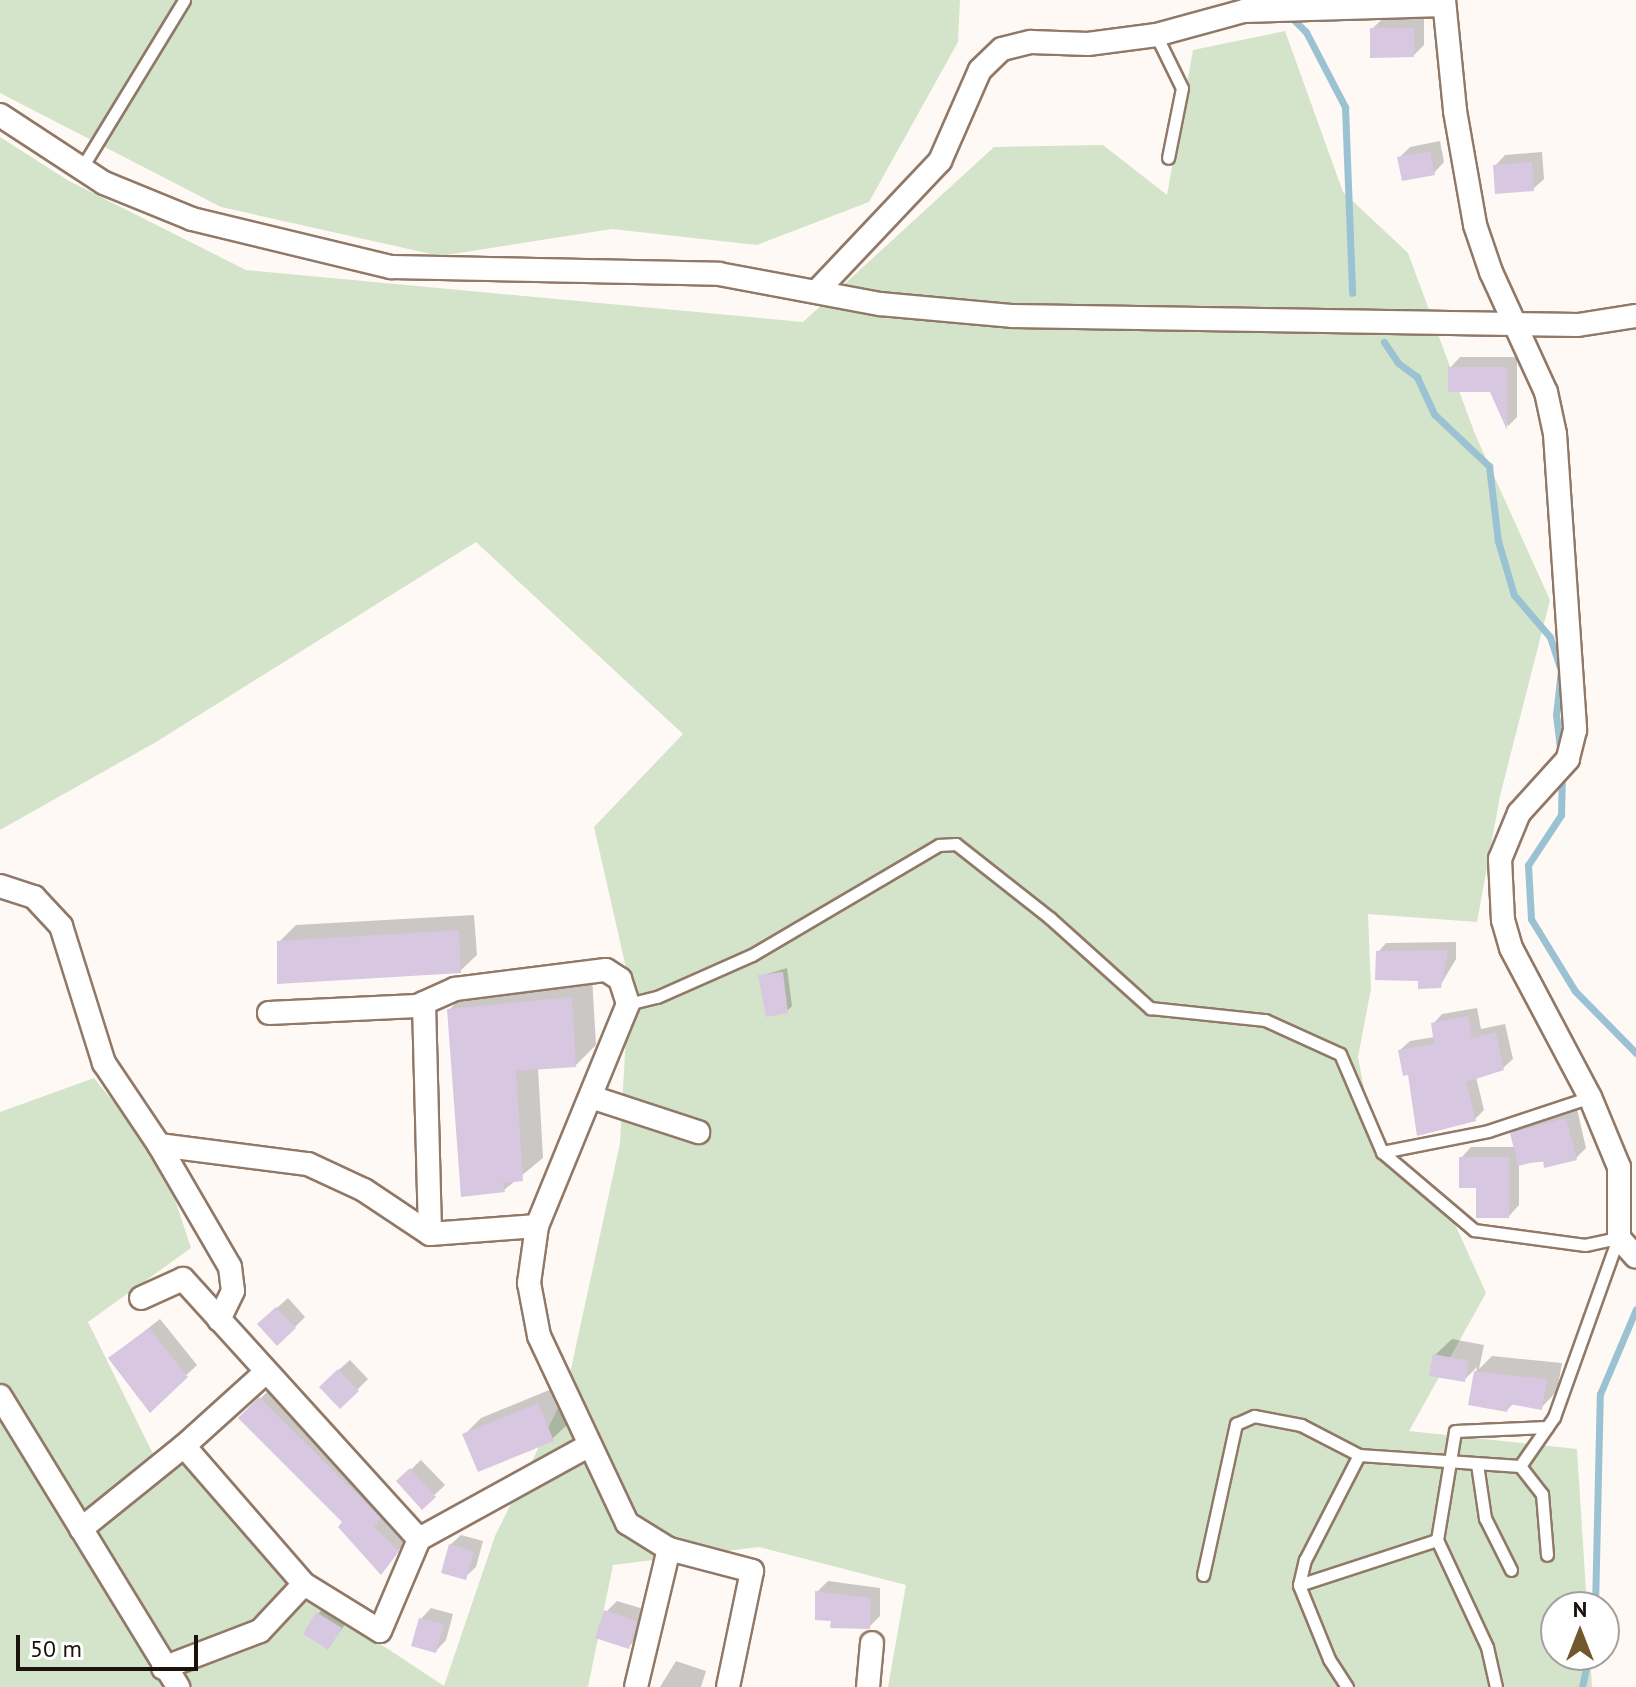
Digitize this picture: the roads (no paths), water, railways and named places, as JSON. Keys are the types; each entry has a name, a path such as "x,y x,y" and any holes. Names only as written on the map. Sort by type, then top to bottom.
{"street":[{"path":"817,291 932,171 980,70 1002,49 1031,42 1088,44 1156,35 1241,6 1444,2 1455,111 1475,225 1491,272 1546,392 1555,434 1575,730 1568,759 1519,813 1500,859 1503,920 1511,948 1590,1097 1619,1167 1619,1238 1636,1257"},
{"path":"0,115 81,169 192,219 391,267 719,274 880,304 1013,316 1578,325 1636,316"},
{"path":"0,886 34,897 61,926 104,1063 159,1145 230,1267 233,1291 219,1320"},
{"path":"269,1013 424,1003 455,989 606,970 620,979 628,1004 537,1226 529,1283 539,1336 588,1446 627,1523 669,1549 752,1571 728,1687"},
{"path":"424,1003 430,1234"},
{"path":"591,1097 698,1132"},
{"path":"159,1145 308,1164 364,1190 430,1234 537,1226"},
{"path":"141,1298 183,1279 419,1539"},
{"path":"81,1529 184,1446 266,1372"},
{"path":"0,1396 163,1668 178,1687"},
{"path":"184,1446 304,1584 380,1631 419,1539 588,1446"},
{"path":"636,1687 669,1549"},
{"path":"163,1668 260,1631 288,1607 304,1584"},
{"path":"868,1687 872,1643"}],"lane":[{"path":"81,169 184,0"},
{"path":"1156,35 1182,88 1168,158"},
{"path":"628,1004 657,997 752,955 939,845 956,844 1050,918 1150,1008 1265,1020 1340,1054 1382,1152 1474,1230 1585,1245 1619,1238"},
{"path":"1382,1152 1488,1131 1590,1097"},
{"path":"1520,1466 1547,1427 1572,1372 1619,1238"},
{"path":"1203,1575 1236,1424 1254,1416 1301,1425 1359,1455 1520,1466 1542,1494 1547,1555"},
{"path":"1496,1687 1487,1647 1437,1540 1453,1462 1455,1431 1547,1427"},
{"path":"1347,1687 1329,1659 1299,1585 1305,1560 1359,1455"},
{"path":"1477,1464 1485,1518 1511,1570"},
{"path":"1299,1585 1437,1540"}],"waterway":[{"path":"1289,15 1306,32 1345,107 1352,293"},
{"path":"1384,342 1398,363 1417,377 1434,414 1489,466 1498,541 1514,595 1550,637 1561,670 1556,715 1561,756"},
{"path":"1562,773 1561,815 1528,865 1531,919 1575,991 1636,1053"},
{"path":"1595,1591 1600,1394 1636,1309"},
{"path":"1582,1687 1586,1671"}]}
